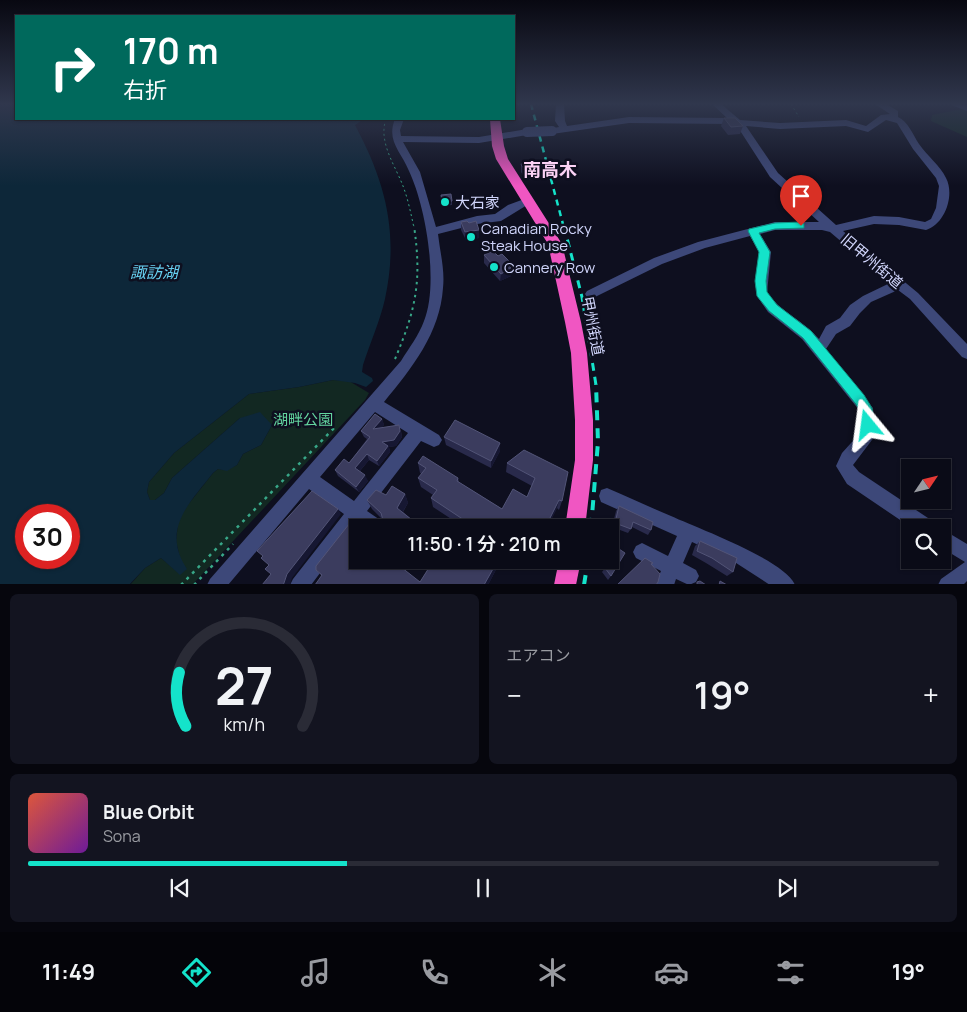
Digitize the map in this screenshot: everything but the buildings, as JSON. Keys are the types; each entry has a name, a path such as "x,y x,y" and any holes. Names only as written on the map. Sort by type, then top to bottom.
{"highway":[{"name":"甲州街道","path":"496,131 502,159 527,202 555,244 579,353 584,420 584,460 576,519"},
{"path":"565,584 568,569"}],"street":[{"path":"216,584 406,365 431,321 437,280 432,232 415,172 397,139 396,131"},
{"path":"397,139 479,140 527,132 546,131"},
{"name":"旧甲州街道","path":"743,131 774,175 810,209 914,296 967,353"},
{"path":"591,294 658,261 702,245 775,226 822,226 834,229 874,220 926,226 935,221 941,208 944,186 941,177 916,147 906,131"},
{"path":"432,232 477,220 497,218 506,214 512,208 527,202"},
{"path":"753,231 765,252 760,281 761,293 764,298 773,308 807,335 866,408 867,436 848,458 844,466 853,478 914,519"},
{"path":"818,348 826,342 831,330 845,322 855,309 867,299 883,290 900,284"},
{"path":"373,403 434,440"},
{"path":"299,584 419,431"},
{"path":"308,478 365,519"},
{"path":"607,496 708,539 751,560 786,584"},
{"path":"664,584 673,569 688,532"},
{"path":"951,542 967,554"},
{"path":"642,552 690,576"},
{"path":"947,584 967,570"}],"path":[{"path":"383,131 384,142 403,180 413,218 418,257 418,286 414,309 392,366"},
{"path":"181,584 341,421"}],"green space":[{"path":"954,131 967,131 967,137"},
{"name":"湖畔公園","path":"333,380 349,381 369,393 365,400 193,584 131,584 145,568 161,558 180,574 180,558 176,541 178,523 183,511 213,473 218,469 227,470 237,465 243,454 261,445 272,425 240,418 172,478 164,493 155,500 150,500 147,492 149,482 174,453 249,394"}],"water":[{"name":"諏訪湖","path":"0,131 358,131 382,188 390,231 391,253 385,299 362,372 372,378 373,381 366,387 355,383 333,380 249,394 174,453 149,482 147,492 150,500 155,500 164,493 172,478 240,418 260,412 272,425 261,445 243,454 237,465 227,471 218,469 213,473 187,506 177,529 177,541 180,555 187,569 180,575 161,558 145,568 130,584 0,584"}],"railway":[{"path":"538,131 564,228"},
{"path":"564,226 582,297 596,385"},
{"path":"592,519 598,442 596,384"},
{"path":"584,584 587,569"}],"place":[{"name":"大石家","path":"445,202"},
{"name":"Canadian Rocky Steak House","path":"471,237"},
{"name":"Cannery Row","path":"494,267"}],"district":[{"name":"南高木","path":"550,169"}],"route":[{"path":"801,226 775,226 753,231 765,252 760,281 761,293 773,308 807,335 860,399 866,408 868,425"}]}
